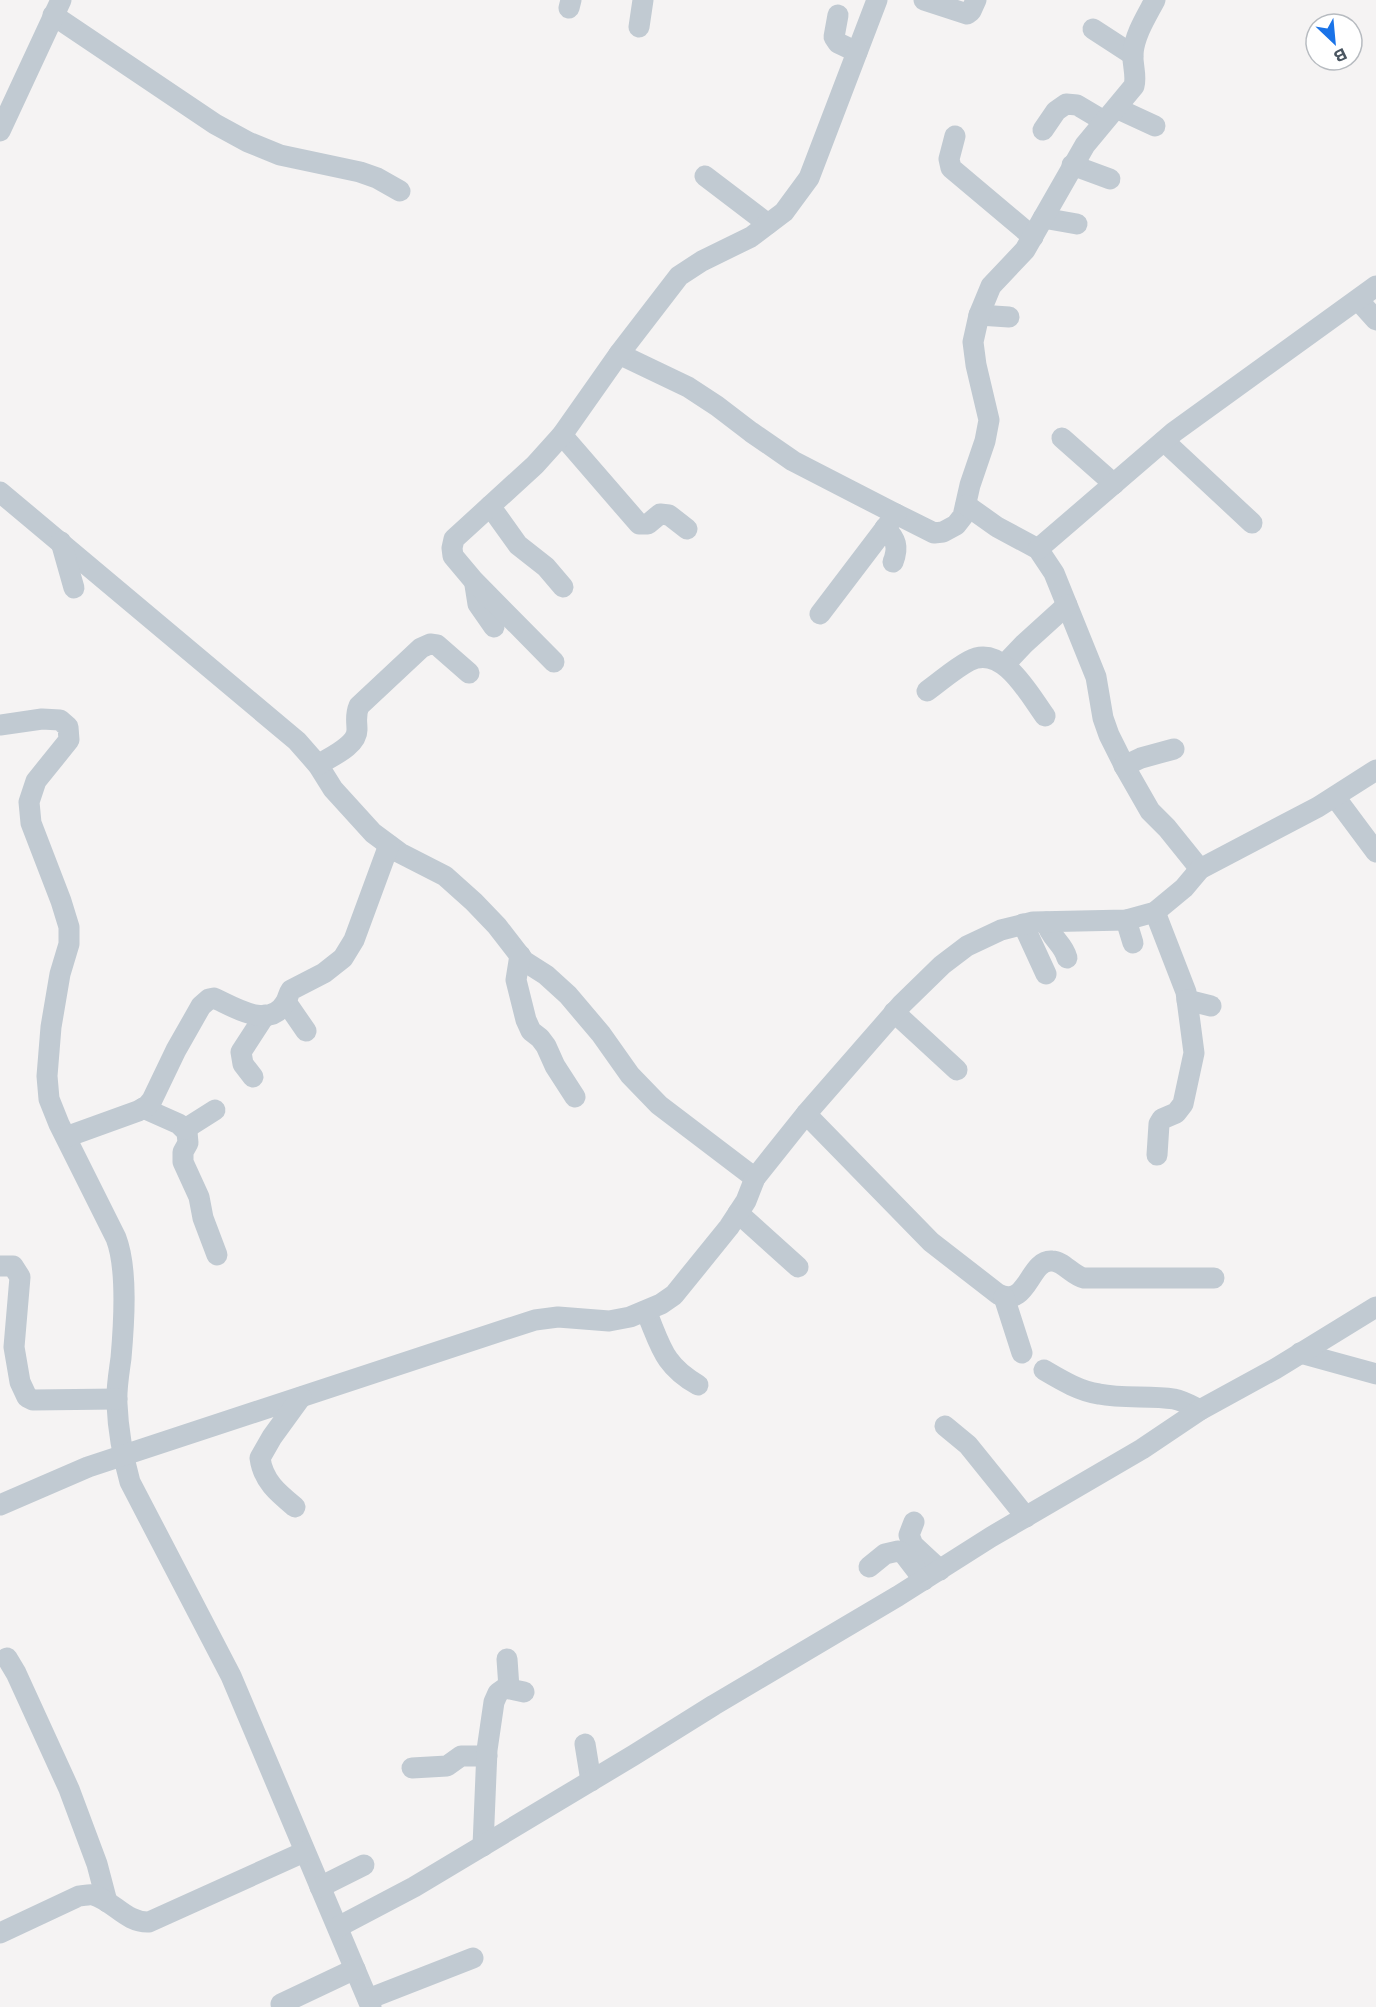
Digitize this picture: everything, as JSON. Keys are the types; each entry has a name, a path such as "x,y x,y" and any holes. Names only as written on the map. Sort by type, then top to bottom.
{"street":[{"path":"639,27 643,0"},
{"path":"554,662 474,581 453,556 454,539 535,465 562,435 619,354 679,276 702,261 751,237 784,212 809,178 877,0"},
{"path":"924,0 967,14 976,0"},
{"path":"619,354 688,387 793,461 891,521 934,533 943,532 956,525 963,516 989,420 973,342 979,315 991,286 1025,250 1085,145 1134,86 1136,77 1133,55 1138,31 1155,0"},
{"path":"0,131 57,8 214,123 248,142 280,155 360,172 377,178 400,191"},
{"path":"838,15 834,36 838,43 857,51"},
{"path":"1093,29 1133,55"},
{"path":"1043,130 1056,111 1066,104 1155,126"},
{"path":"955,136 949,159 951,168 1033,237"},
{"path":"1072,165 1110,179"},
{"path":"705,176 768,224"},
{"path":"1043,218 1077,224"},
{"path":"1038,549 1164,441 1376,286"},
{"path":"1358,300 1376,320"},
{"path":"979,315 1009,317"},
{"path":"562,435 639,524 648,524 660,514 669,515 687,529"},
{"path":"1062,438 1114,484"},
{"path":"1164,441 1252,523"},
{"path":"0,492 297,741 318,765 333,789 373,833 400,853 445,876 482,910 524,961 546,975 568,995 601,1034 630,1075 659,1105 756,1178"},
{"path":"966,505 997,527 1038,549 1054,573 1096,677 1106,727 1124,766 1150,811 1200,869"},
{"path":"490,506 518,545 546,567 563,587"},
{"path":"891,521 897,544 897,553 893,562"},
{"path":"820,614 891,521"},
{"path":"61,542 74,588"},
{"path":"474,581 478,604 494,627"},
{"path":"1005,664 1023,644 1067,605"},
{"path":"318,765 352,742 357,733 355,714 359,706 421,648 430,644 438,645 469,673"},
{"path":"927,691 971,660 996,659 1005,664 1045,716"},
{"path":"0,725 42,719 60,720 68,728 69,740 36,781 29,802 31,823 69,927 69,944 60,974 46,1076 52,1108 122,1254 121,1344 117,1399 130,1482 231,1676 369,2003 473,1958"},
{"path":"1124,766 1173,749"},
{"path":"0,1505 88,1467 535,1320 558,1317 609,1321 630,1317 661,1304 674,1295 710,1252 738,1213 756,1178 806,1114 894,1012 942,965 967,946 1001,930 1023,924 1126,920 1155,912 1184,888 1200,869 1335,797 1376,770"},
{"path":"1335,797 1376,852"},
{"path":"66,1137 143,1108 152,1100 176,1050 205,1002 214,998 258,1017 275,1012 286,1002 291,990 324,972 343,958 354,940 389,845"},
{"path":"1155,912 1186,993 1194,1053 1183,1104 1176,1113 1162,1119 1159,1124 1157,1155"},
{"path":"1126,920 1133,943"},
{"path":"1046,922 1050,934 1064,950 1067,958"},
{"path":"1023,924 1046,974"},
{"path":"520,955 516,980 526,1020 531,1030 546,1046 555,1066 575,1097"},
{"path":"1187,1000 1211,1006"},
{"path":"286,1002 306,1032"},
{"path":"894,1012 957,1070"},
{"path":"253,1077 243,1064 241,1052 265,1015"},
{"path":"143,1108 185,1129 188,1138 183,1152 183,1162 199,1197 203,1218 217,1256"},
{"path":"185,1129 215,1110"},
{"path":"806,1114 931,1242 1004,1297 1020,1292 1037,1269 1053,1260 1071,1273 1084,1278 1214,1278"},
{"path":"738,1213 798,1267"},
{"path":"0,1266 13,1266 20,1277 14,1347 20,1382 27,1396 33,1400 117,1399"},
{"path":"1004,1297 1022,1353"},
{"path":"338,1927 414,1887 483,1846 1142,1449 1200,1410 1300,1353 1376,1306"},
{"path":"646,1311 669,1363 683,1377 698,1385"},
{"path":"1300,1353 1376,1374"},
{"path":"1044,1370 1075,1387 1097,1394 1172,1399 1185,1402 1200,1410"},
{"path":"295,1507 275,1490 266,1478 260,1458 301,1396"},
{"path":"945,1426 968,1445 1026,1517"},
{"path":"914,1522 909,1534 913,1545 932,1575"},
{"path":"870,1567 885,1554 898,1551 932,1575"},
{"path":"7,1658 69,1789 97,1864 107,1902"},
{"path":"483,1846 487,1756 494,1701 502,1689 516,1690 507,1659"},
{"path":"585,1744 591,1781"},
{"path":"412,1768 447,1766 460,1756 487,1756"},
{"path":"0,1933 79,1896 92,1895 141,1923 154,1921 304,1852"},
{"path":"320,1887 364,1865"},
{"path":"281,2004 355,1968"}]}
